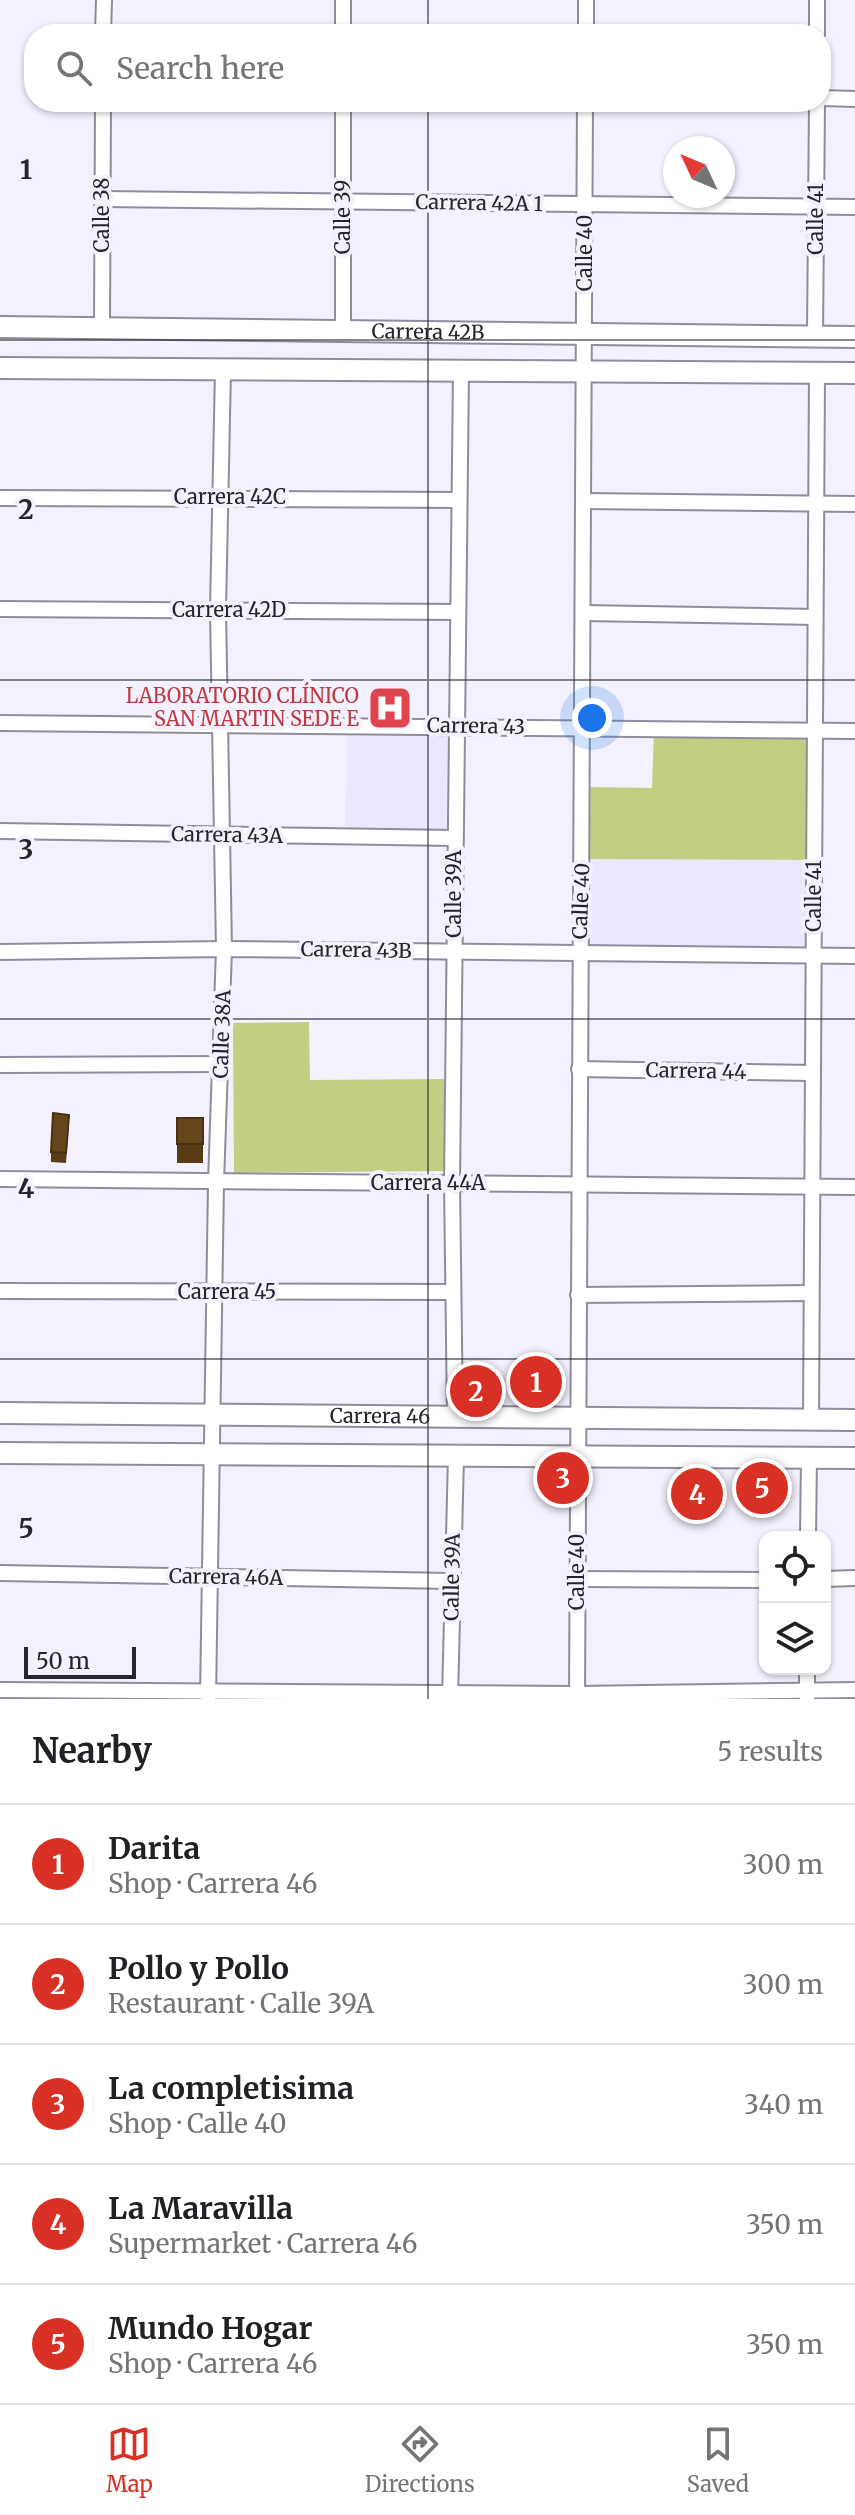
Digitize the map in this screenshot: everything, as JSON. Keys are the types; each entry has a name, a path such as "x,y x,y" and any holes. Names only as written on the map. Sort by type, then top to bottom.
{"street":[{"path":"103,24 104,0"},
{"path":"343,0 343,24"},
{"path":"586,0 586,24"},
{"path":"817,0 817,24"},
{"path":"831,100 855,99"},
{"name":"Calle 38","path":"102,329 103,112"},
{"name":"Calle 39","path":"343,112 343,331"},
{"name":"Calle 40","path":"577,1697 585,112"},
{"name":"Calle 41","path":"815,336 819,112"},
{"name":"Carrera 42A 1","path":"102,199 855,207"},
{"name":"Carrera 42B","path":"0,327 855,337"},
{"name":"Carrera 42B","path":"0,368 855,373"},
{"name":"Calle 38A","path":"208,1695 216,1183 224,949 218,610 223,370"},
{"name":"Calle 39A","path":"455,1417 452,1183 461,371"},
{"name":"Calle 41","path":"811,1419 817,372"},
{"name":"Carrera 42C","path":"0,498 220,496 459,500"},
{"path":"584,501 855,504"},
{"name":"Carrera 42D","path":"0,609 458,612"},
{"path":"583,613 815,617"},
{"name":"Carrera 43","path":"0,723 855,731"},
{"name":"Carrera 43A","path":"0,831 455,838"},
{"name":"Carrera 43B","path":"0,952 224,949 855,956"},
{"path":"0,1065 221,1064"},
{"name":"Carrera 44","path":"579,1069 813,1073"},
{"name":"Carrera 44A","path":"0,1179 216,1183 579,1182 855,1187"},
{"name":"Carrera 45","path":"0,1291 453,1292"},
{"path":"578,1295 811,1293"},
{"name":"Carrera 46","path":"0,1413 855,1420"},
{"name":"Carrera 46","path":"0,1453 855,1458"},
{"name":"Calle 39A","path":"450,1696 456,1456"},
{"path":"808,1531 809,1457"},
{"name":"Carrera 46A","path":"0,1573 451,1581"},
{"path":"831,1579 855,1578"},
{"path":"577,1579 759,1580"},
{"path":"0,1690 208,1695 577,1697 807,1695 855,1690"}],"shaded area":[{"path":"347,725 456,726 455,838 345,837"},
{"path":"583,859 814,860 813,956 579,954"}],"green space":[{"path":"654,729 815,731 814,860 583,859 583,787 652,788"},
{"path":"309,1022 310,1080 444,1079 444,1171 234,1173 233,1023"}],"building":[{"path":"53,1113 69,1115 66,1153 51,1152"},
{"path":"177,1118 203,1118 203,1144 177,1144"}],"place":[{"name":"LABORATORIO CLÍNICO SAN MARTIN SEDE E","path":"390,708"},
{"name":"Darita","path":"536,1382"},
{"name":"Pollo y Pollo","path":"476,1391"},
{"name":"La completisima","path":"563,1478"},
{"name":"Mundo Hogar","path":"762,1488"},
{"name":"La Maravilla","path":"697,1494"}]}
